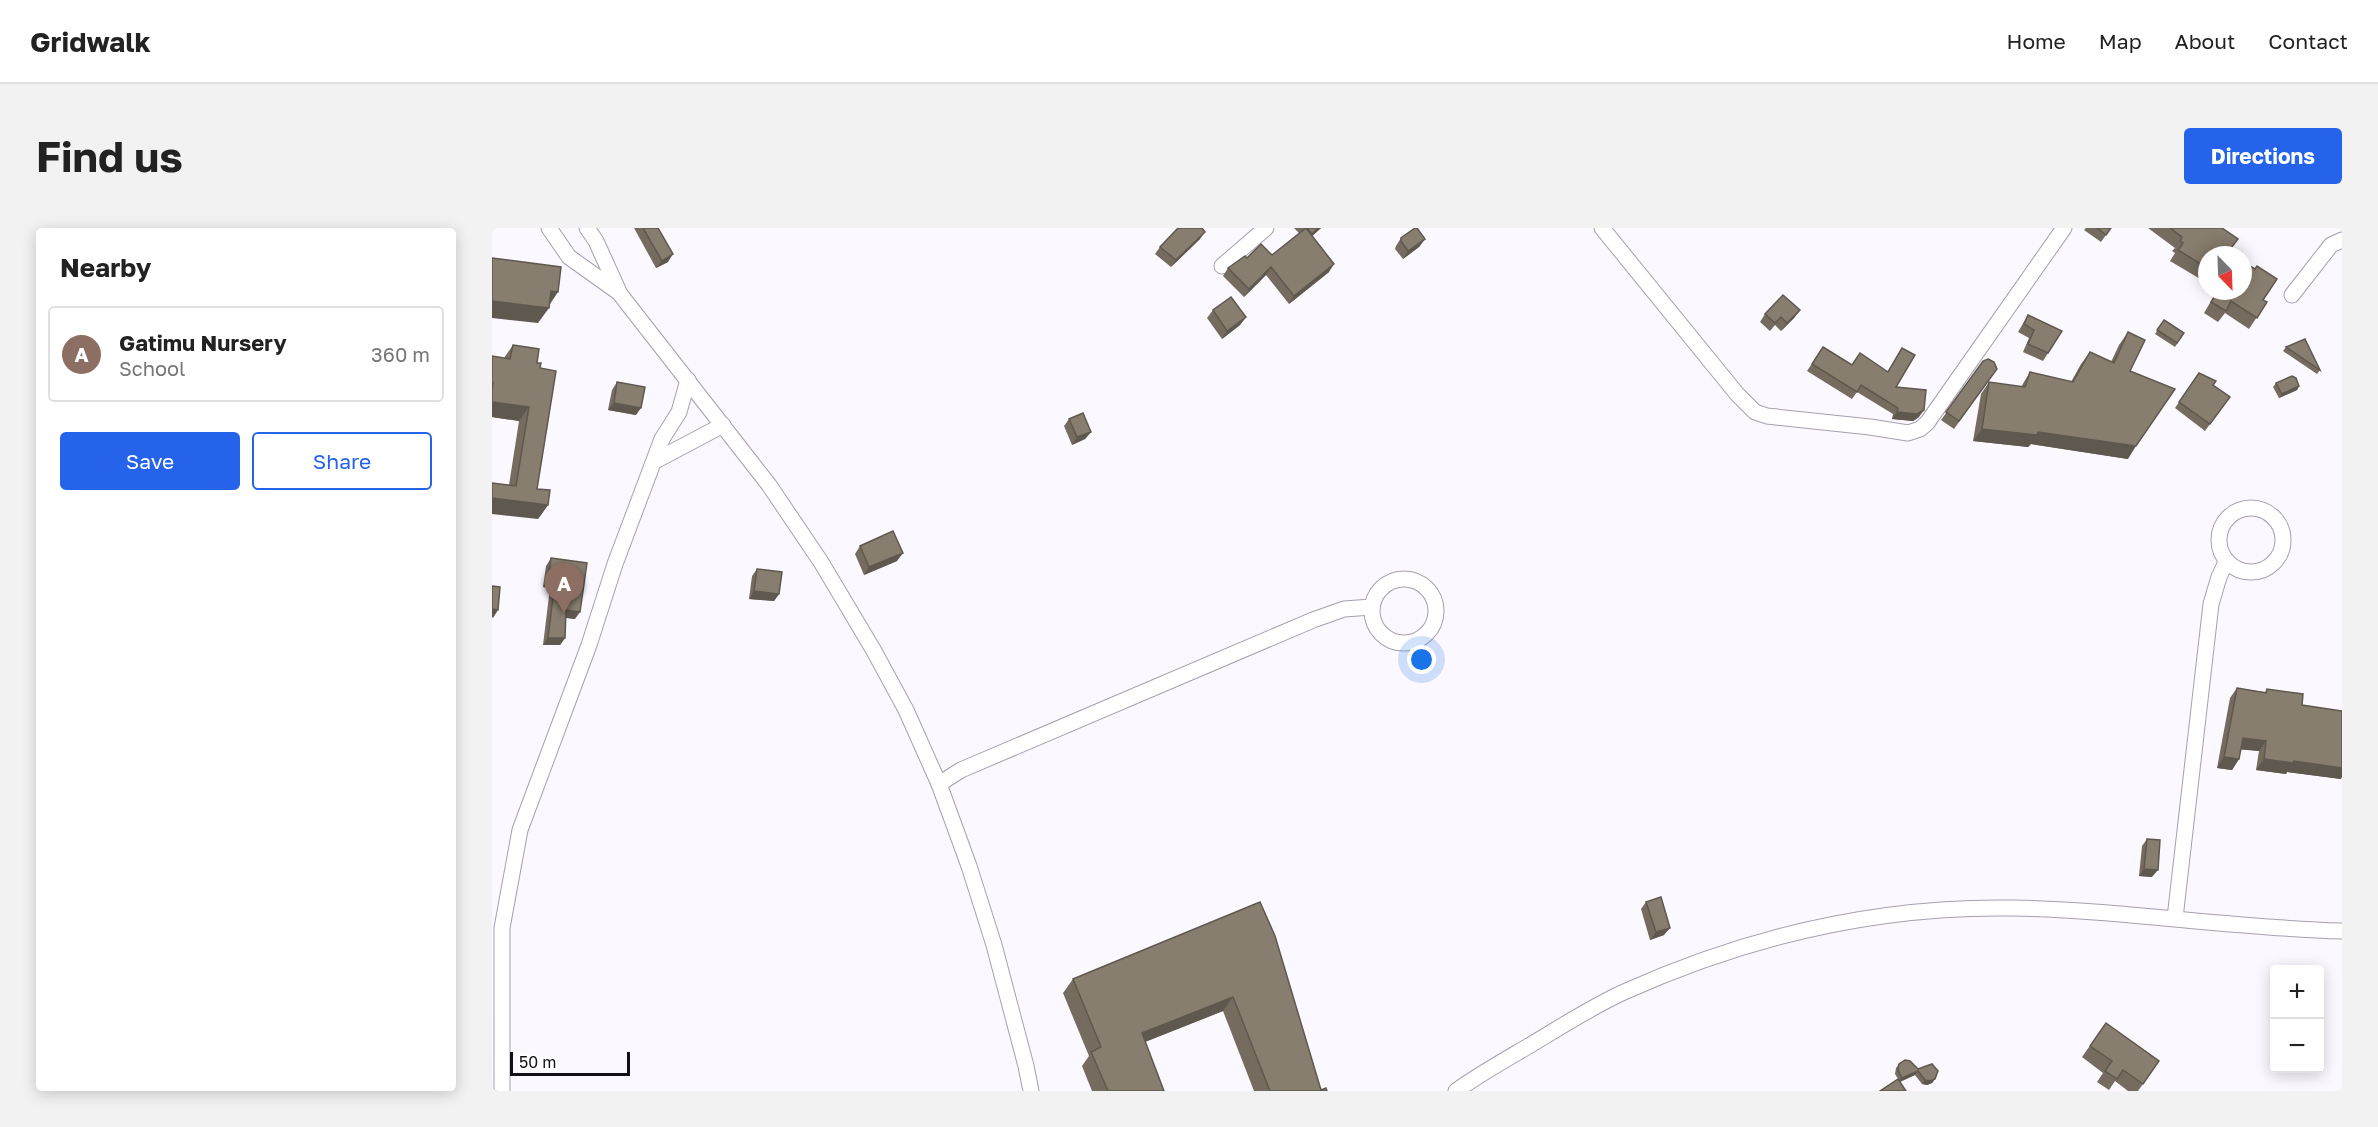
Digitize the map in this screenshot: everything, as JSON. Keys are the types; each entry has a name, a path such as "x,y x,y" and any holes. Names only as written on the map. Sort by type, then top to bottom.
{"street":[{"path":"549,228 569,256 620,294"},
{"path":"587,228 596,241 620,294 769,485 821,562 906,710 939,784 994,945 1031,1091"},
{"path":"1222,266 1266,228"},
{"path":"1602,228 1737,394 1755,412 1767,416 1908,433 1920,429 1927,423 2064,228"},
{"path":"2292,295 2331,245 2342,240"},
{"path":"502,1091 502,928 520,830 589,645 615,564 662,439 679,412 688,380"},
{"path":"655,461 723,425"},
{"path":"2254,507 2273,516 2283,534 2280,555 2273,563 2264,570 2253,572 2242,571 2226,562 2219,549 2218,538 2225,519 2243,508 2254,507"},
{"path":"2175,918 2211,604 2226,562"},
{"path":"1396,579 1417,581 1432,596 1436,606 1435,617 1425,635 1416,641 1395,642 1378,631 1373,622 1372,608 1377,591 1396,579"},
{"path":"939,784 961,770 1313,620 1344,609 1372,608"},
{"path":"1456,1091 1622,993 1697,961 1774,938 1860,918 1931,909 2011,908 2081,910 2342,931"}],"building":[{"path":"643,228 658,228 673,254 662,261"},
{"path":"1178,228 1202,228 1205,232 1176,260 1160,247"},
{"path":"1306,228 1334,264 1294,296 1271,267 1249,289 1228,268 1245,256 1247,258 1261,244 1272,255"},
{"path":"1307,228 1318,228 1312,234"},
{"path":"1415,228 1425,239 1408,251 1401,238"},
{"path":"2097,228 2111,228 2106,235"},
{"path":"2170,228 2222,228 2238,239 2233,246 2198,246 2198,262 2178,250 2183,243 2180,241 2182,237"},
{"path":"492,258 561,267 558,292 551,291 549,308 492,301"},
{"path":"2257,266 2277,279 2263,300 2267,302 2257,318 2231,301 2226,311 2211,302 2212,300 2252,300 2252,267 2255,269"},
{"path":"1783,295 1800,310 1787,323 1781,317 1775,323 1765,314"},
{"path":"1231,297 1246,317 1227,331 1213,310"},
{"path":"2028,315 2062,331 2048,353 2028,344 2034,330 2024,324"},
{"path":"2164,320 2184,333 2177,343 2157,330"},
{"path":"2128,332 2145,340 2130,371 2175,389 2136,446 2038,432 2037,435 1982,429 1989,382 2025,387 2030,372 2073,382 2090,352 2114,363"},
{"path":"2305,339 2320,370 2286,347"},
{"path":"513,345 539,349 537,363 541,363 540,368 556,371 537,489 550,490 548,505 492,498 492,483 516,486 529,407 492,402 492,356 510,359"},
{"path":"1823,347 1852,365 1860,353 1888,372 1902,348 1915,355 1896,387 1926,390 1924,410 1917,414 1897,412 1898,408 1861,385 1857,392 1812,364"},
{"path":"1988,359 1994,362 1997,369 1959,421 1946,412 1983,361"},
{"path":"2199,373 2216,381 2213,385 2230,397 2210,424 2179,402"},
{"path":"2292,376 2296,378 2299,386 2282,394 2276,383"},
{"path":"617,382 645,387 641,408 614,403"},
{"path":"1083,413 1091,432 1077,437 1069,419"},
{"path":"893,531 903,553 869,567 860,546"},
{"path":"551,558 587,563 580,612 566,610 565,638 548,638 555,581 548,580"},
{"path":"757,569 782,572 779,594 754,591"},
{"path":"492,586 500,587 498,610 492,609"},
{"path":"2237,688 2266,693 2267,689 2303,694 2302,705 2342,711 2342,768 2264,759 2266,741 2243,738 2239,759 2224,757"},
{"path":"2147,839 2160,840 2158,870 2144,869"},
{"path":"1661,897 1670,928 1656,932 1646,902"},
{"path":"1260,902 1275,936 1321,1090 1326,1088 1327,1091 1270,1091 1233,997 1142,1033 1164,1091 1108,1091 1091,1052 1101,1047 1073,979"},
{"path":"2106,1023 2159,1061 2143,1084 2123,1070 2117,1079 2105,1071 2112,1061 2090,1046"},
{"path":"1905,1060 1910,1061 1918,1069 1932,1064 1938,1071 1935,1079 1925,1080 1918,1071 1902,1078 1898,1070 1899,1064"},
{"path":"1898,1079 1906,1091 1880,1091"}],"place":[{"name":"Gatimu Nursery","path":"564,613"}]}
